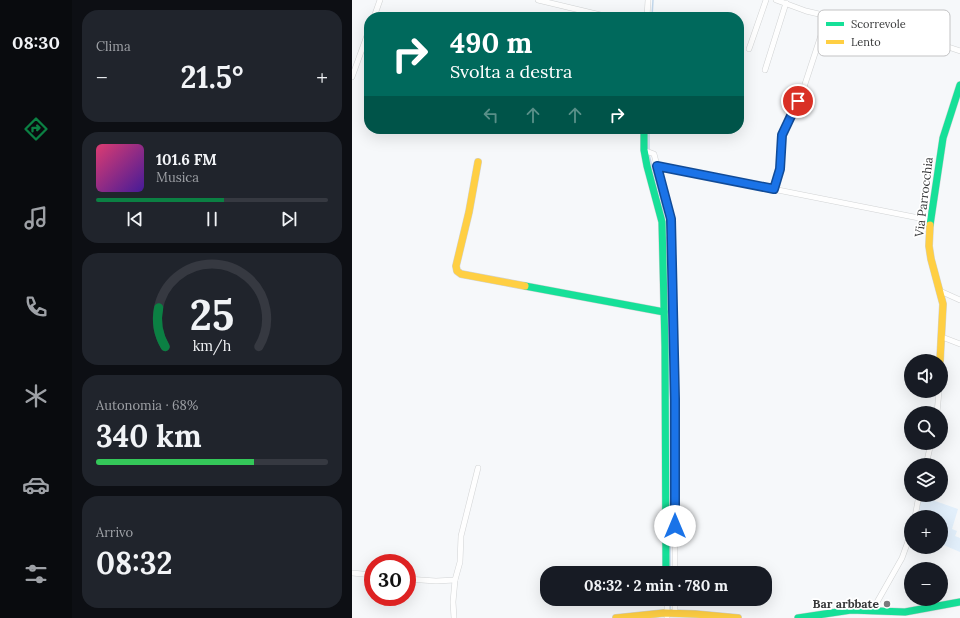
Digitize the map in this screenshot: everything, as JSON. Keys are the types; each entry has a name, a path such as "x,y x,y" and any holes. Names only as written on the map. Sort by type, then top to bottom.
{"street":[{"path":"376,12 380,0"},
{"path":"538,0 588,12"},
{"path":"647,12 648,0"},
{"path":"749,49 766,0"},
{"path":"776,0 806,11 818,13"},
{"path":"765,70 786,3"},
{"path":"352,77 364,44"},
{"path":"774,189 780,169 782,135 803,90 818,44"},
{"path":"950,48 960,51"},
{"name":"Via Parrocchia","path":"941,354 943,310 940,291 931,259 929,246 929,220 943,138 960,85"},
{"path":"645,134 647,166 662,222 666,566"},
{"path":"647,151 654,154 671,219 675,399 675,566"},
{"path":"478,162 470,212 456,266 457,271 461,274 664,312"},
{"path":"657,166 929,220"},
{"path":"940,291 960,300"},
{"path":"942,338 960,344"},
{"path":"454,618 455,580 460,562 461,536 478,468"},
{"path":"876,613 904,552"},
{"path":"352,573 364,574"},
{"path":"416,580 455,580"},
{"path":"798,618 840,611 876,613 905,612 960,602"},
{"path":"675,606 675,613"},
{"path":"616,618 667,616 675,613 738,618"}],"shaded area":[{"path":"920,502 938,502 958,509 952,529 957,531 955,536 960,538 960,552 948,547 948,510 919,510"}],"waterway":[{"path":"652,12 653,0"},
{"path":"649,134 649,151"},
{"path":"649,155 664,217"},
{"path":"666,237 670,400 670,566"}],"traffic: fast":[{"path":"930,225 943,138 960,85"},
{"path":"644,134 644,150 647,166 662,222 665,347 666,566"},
{"path":"525,286 664,312"},
{"path":"798,618 851,610 905,612 960,602"}],"traffic: slow":[{"path":"478,162 469,212 456,266 457,271 461,274 525,286"},
{"path":"930,225 929,246 931,259 943,304 940,354"},
{"path":"616,618 664,613 738,618"}],"place":[{"name":"Bar arbbate","path":"887,604"}],"route":[{"path":"675,526 675,399 671,219 657,166 774,189 780,169 782,135 798,101"}]}
